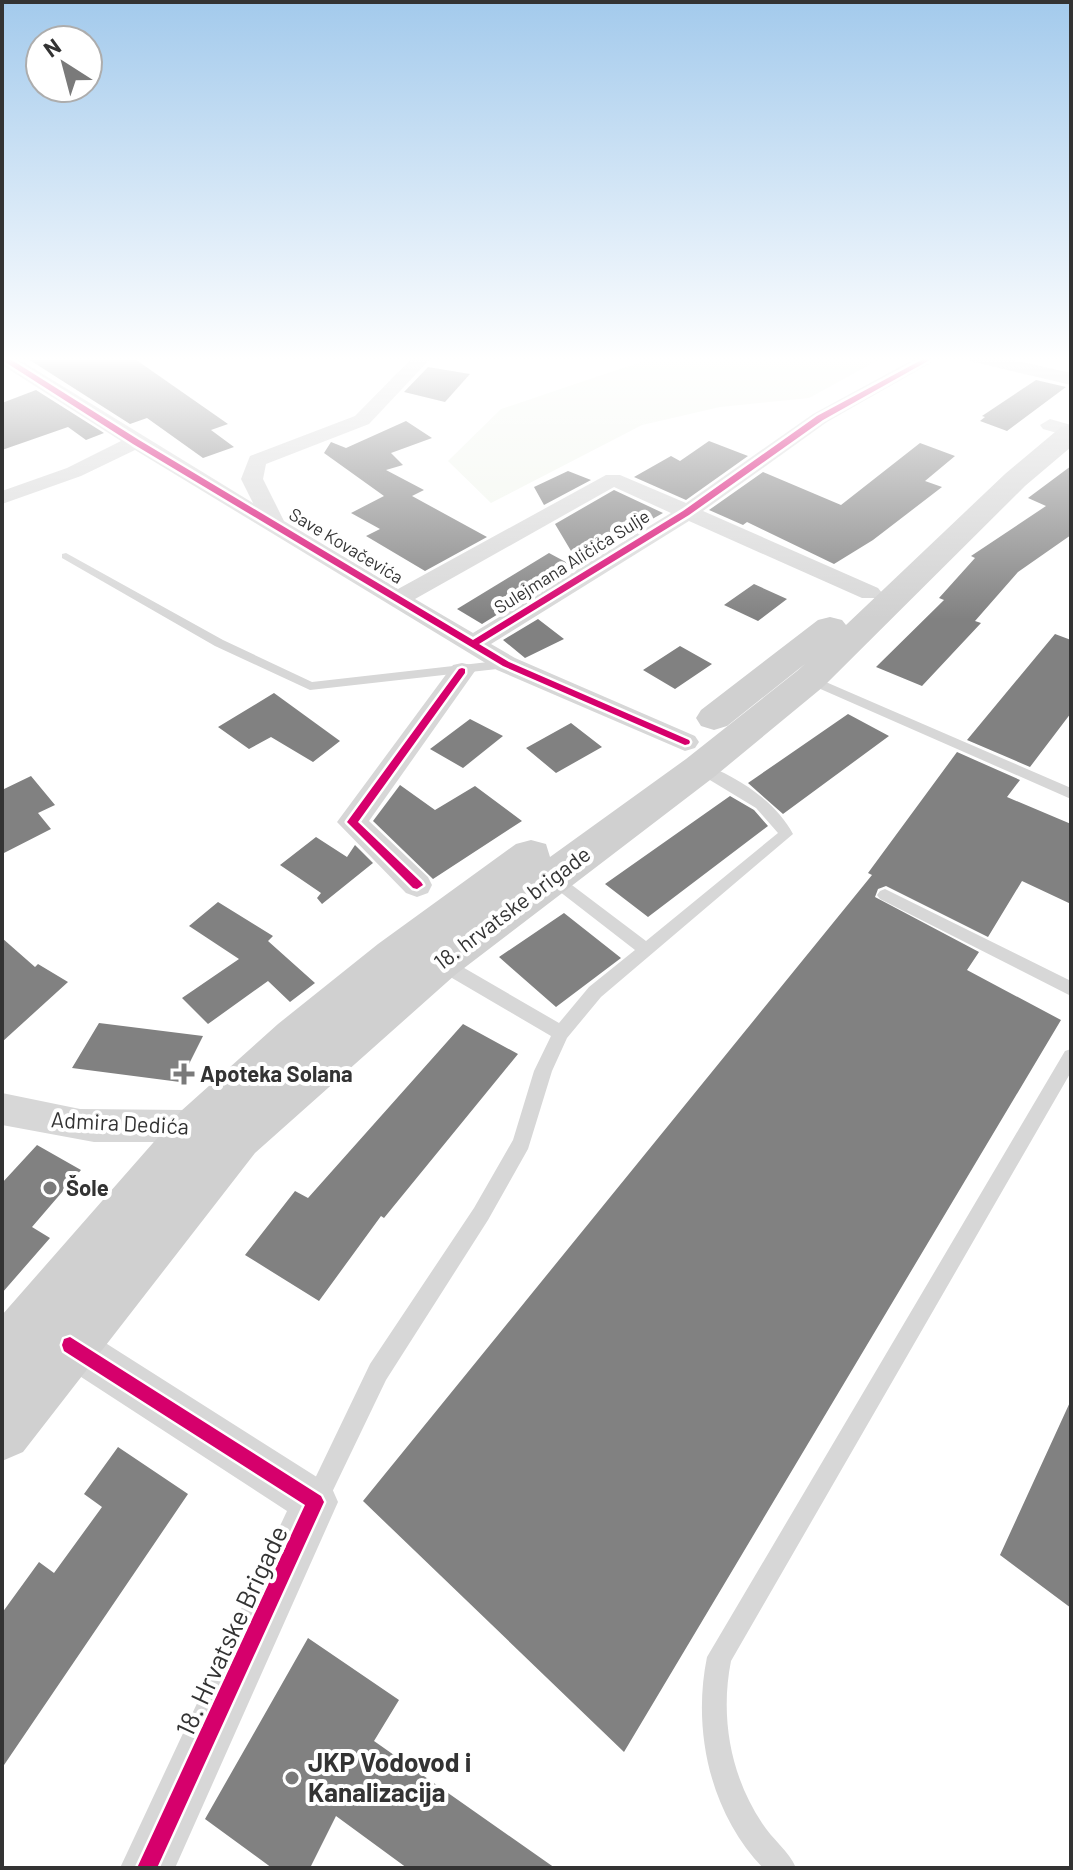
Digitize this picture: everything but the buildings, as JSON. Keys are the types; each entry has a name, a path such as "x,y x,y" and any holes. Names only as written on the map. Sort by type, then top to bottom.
{"main road":[{"name":"18. hrvatske brigade","path":"794,671 870,593 1042,444"},
{"name":"18. hrvatske brigade","path":"2,1431 70,1345 218,1132 337,1047 439,962 551,877 1015,480 1048,444"},
{"name":"18. hrvatske brigade","path":"2,1359 218,1132 295,1038 394,956 692,755"}],"street":[{"path":"2,498 74,472 131,444"},
{"name":"Save Kovačevića","path":"140,444 506,664 692,755"},
{"path":"275,525 252,479 257,460 298,444"},
{"name":"Sulejmana Aličića Sulje","path":"473,644 686,513 783,444"},
{"name":"Sulejmana Aličića Sulje","path":"398,599 613,479 686,513"},
{"path":"686,513 870,593"},
{"path":"417,885 352,822 462,671"},
{"name":"Admira Dedića","path":"2,1109 42,1120 108,1127 168,1124 218,1132"},
{"path":"70,1345 315,1502"},
{"name":"18. Hrvatske Brigade","path":"147,1868 315,1502"}],"lane":[{"path":"66,556 219,643 310,686 506,664"},
{"path":"794,671 1071,794"},
{"path":"315,1502 378,1372 481,1214 521,1143 543,1071 561,1033 595,992 786,834 782,823 692,755"},
{"path":"551,877 645,949"},
{"path":"885,895 1071,989"},
{"path":"439,962 561,1033"},
{"path":"782,1868 754,1834 735,1800 720,1758 713,1693 719,1657 1071,1056"}],"shaded area":[{"path":"465,444 605,444 491,503 448,461"}],"cycle path":[{"path":"140,444 506,664 685,742"},
{"path":"473,644 686,513 783,444"},
{"path":"417,885 352,822 462,671"},
{"path":"70,1345 315,1502 147,1868"}],"place":[{"name":"Apoteka Solana","path":"184,1074"},
{"name":"Šole","path":"50,1188"},
{"name":"JKP Vodovod i Kanalizacija","path":"292,1778"}]}
